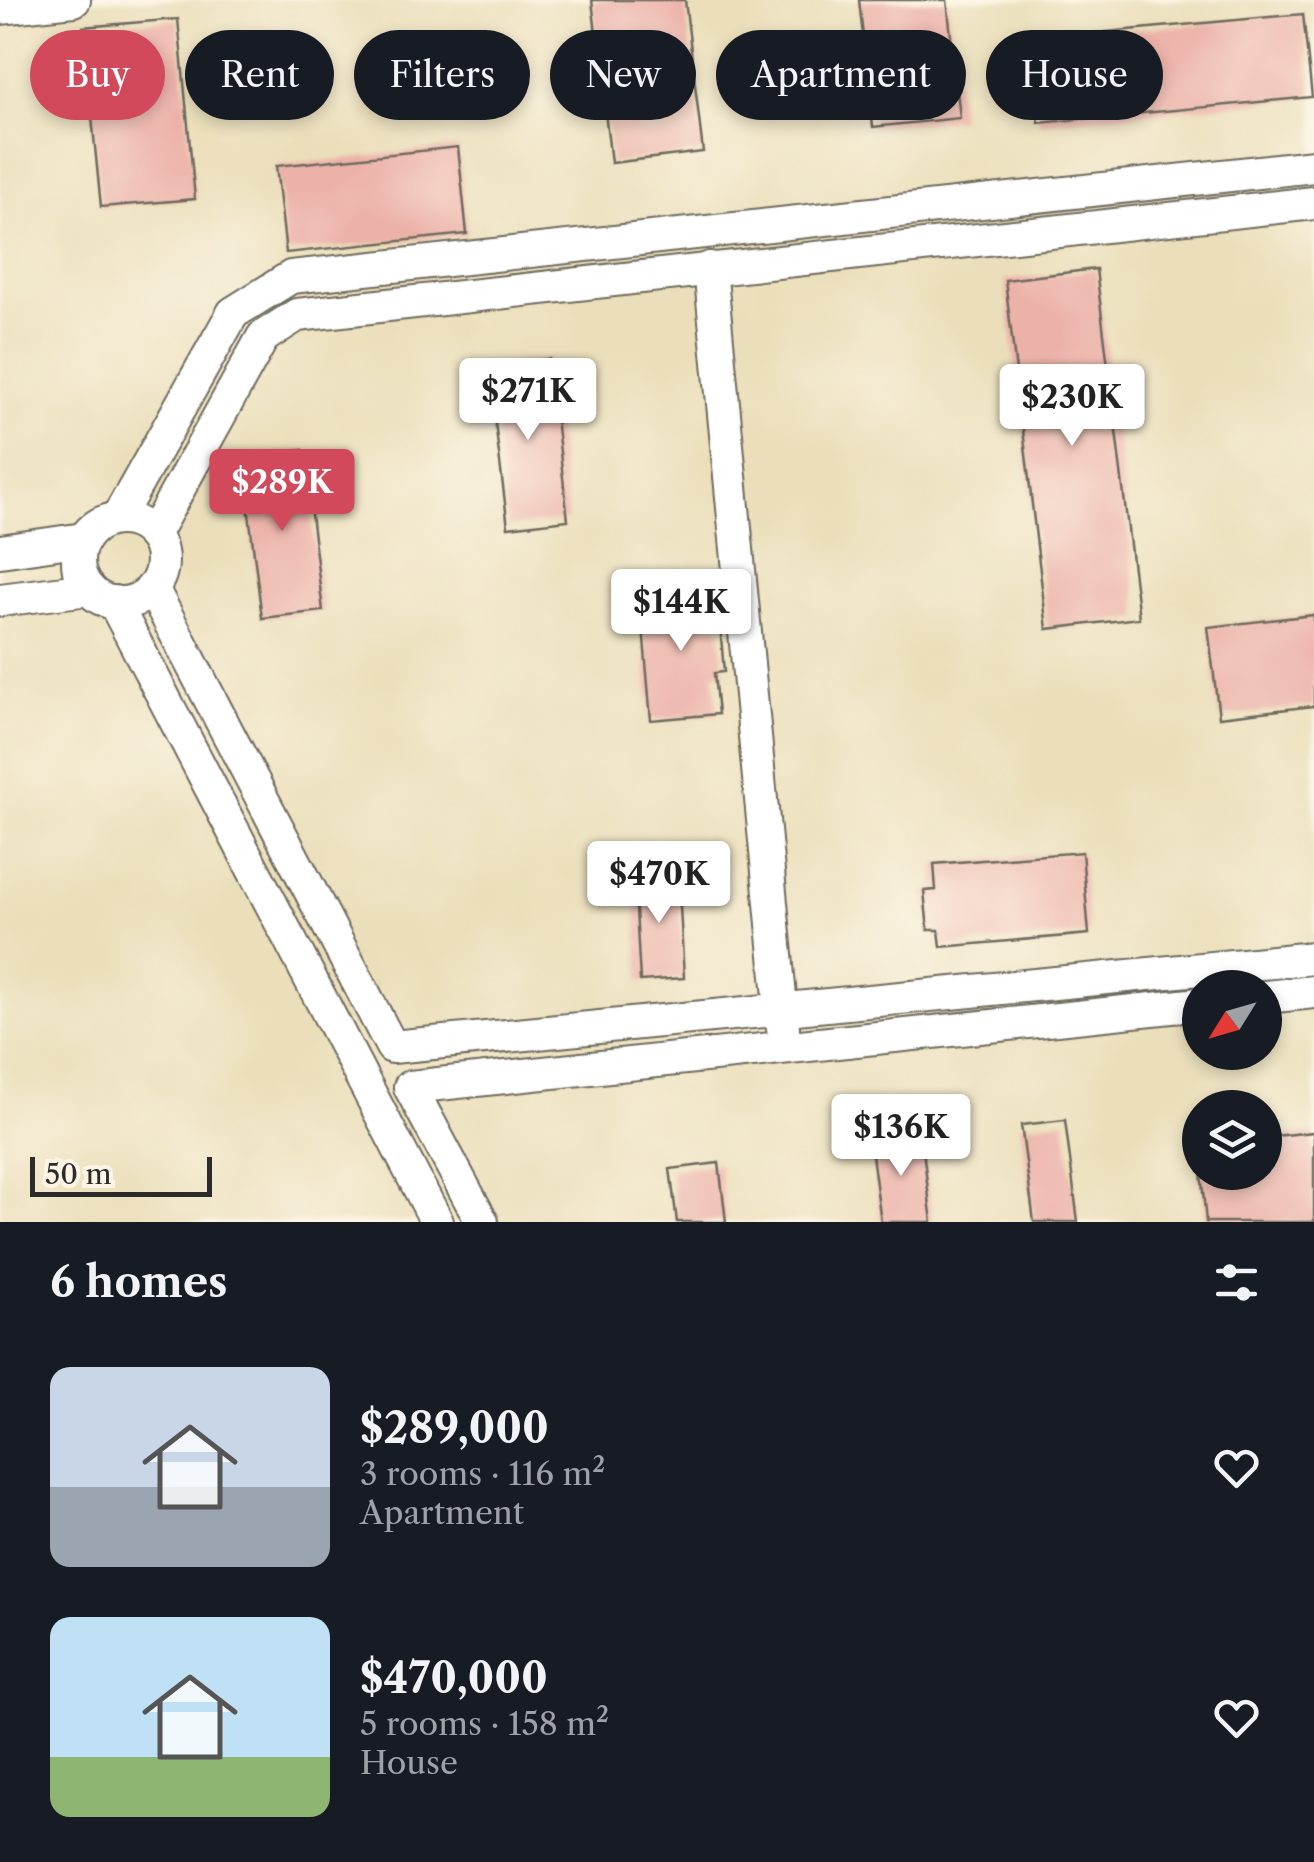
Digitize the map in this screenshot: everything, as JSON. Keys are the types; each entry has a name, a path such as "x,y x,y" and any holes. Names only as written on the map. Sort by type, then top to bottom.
{"lane":[{"path":"0,8 74,0"},
{"path":"117,519 233,313 291,277 1314,166"},
{"path":"153,536 263,337 297,315 1314,203"},
{"path":"710,268 780,1009 787,1048"},
{"path":"0,600 102,596 141,597 152,588 162,562 153,536 143,526 117,519 103,522 84,540 78,565 102,596 438,1222"},
{"path":"0,550 84,540"},
{"path":"152,588 482,1222"},
{"path":"365,1084 392,1047 1314,958"},
{"path":"1282,995 1314,992"},
{"path":"365,1084 410,1086 1182,1006"}],"building":[{"path":"592,0 685,0 689,30 595,30"},
{"path":"859,0 947,0 950,30 862,30"},
{"path":"1303,14 1312,97 1163,111 1163,30 1129,30"},
{"path":"178,19 195,199 101,207 92,120 165,120 165,30 83,27"},
{"path":"696,93 703,152 611,163 606,120 696,120"},
{"path":"872,120 941,120 873,127"},
{"path":"458,147 467,234 286,253 276,166"},
{"path":"1096,269 1139,618 1047,629 1005,280"},
{"path":"549,359 568,520 508,527 488,366"},
{"path":"303,450 323,611 262,618 242,457"},
{"path":"707,588 710,626 720,625 724,672 714,673 718,714 651,720 640,593"},
{"path":"1314,615 1314,706 1219,717 1208,627"},
{"path":"1082,852 1089,934 941,947 939,930 928,930 924,891 936,890 934,864"},
{"path":"678,870 684,978 640,981 634,873"},
{"path":"1065,1120 1078,1222 1034,1222 1021,1125"},
{"path":"1314,1132 1314,1222 1206,1222 1203,1190 1282,1190 1282,1135"},
{"path":"921,1134 932,1222 881,1222 870,1140"},
{"path":"719,1163 726,1222 677,1222 670,1169"}]}
